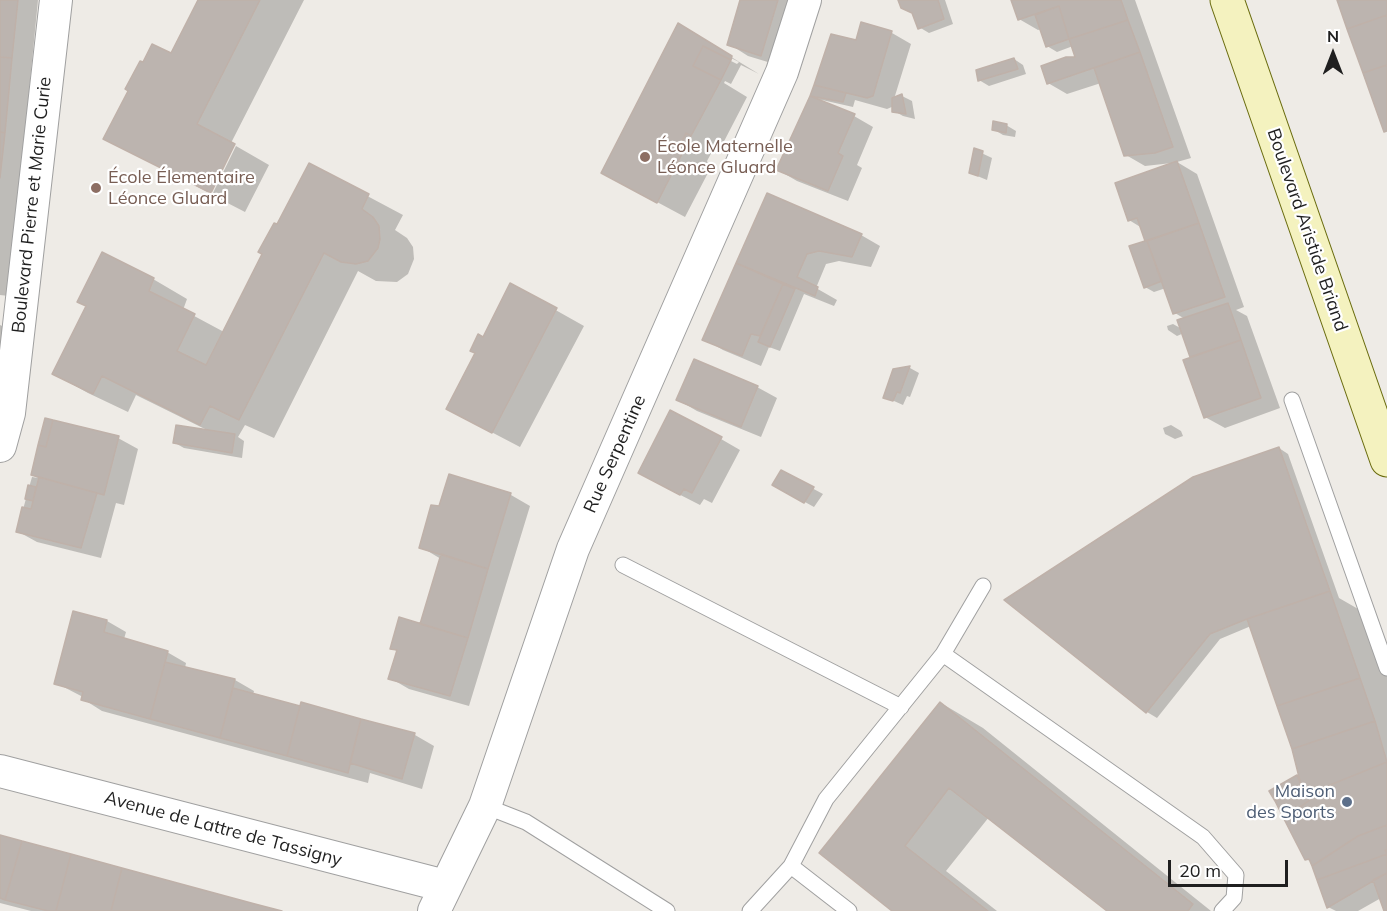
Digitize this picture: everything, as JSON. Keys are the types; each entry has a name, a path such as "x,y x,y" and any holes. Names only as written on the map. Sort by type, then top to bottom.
{"main road":[{"name":"Boulevard Aristide Briand","path":"1227,0 1387,460"}],"street":[{"name":"Boulevard Pierre et Marie Curie","path":"0,446 9,413 56,0"},
{"name":"Rue Serpentine","path":"440,899 485,806 573,549 782,72 805,0"},
{"name":"Avenue de Lattre de Tassigny","path":"0,771 440,899"}],"lane":[{"path":"1292,400 1387,668"},
{"path":"623,564 900,707"},
{"path":"750,911 791,866 826,799 943,654 983,586"},
{"path":"943,654 1203,837 1236,875 1234,898 1222,911"},
{"path":"485,806 526,822 667,911"},
{"path":"791,866 849,911"}],"building":[{"path":"0,0 18,0 12,58 0,57"},
{"path":"198,0 260,0 197,124 235,144 211,193 103,139 128,91 125,89 140,61 143,62 152,44 171,53"},
{"path":"740,0 778,0 761,56 727,45"},
{"path":"898,0 938,0 944,19 918,29 912,13 901,8"},
{"path":"1011,0 1121,0 1128,20 1069,39 1059,6 1018,20"},
{"path":"1337,0 1387,0 1387,15 1347,29"},
{"path":"1059,6 1069,39 1046,47 1035,15"},
{"path":"1387,15 1387,65 1363,73 1347,29"},
{"path":"1128,20 1140,52 1047,84 1041,66 1066,57 1075,57 1069,39"},
{"path":"861,22 892,31 873,96 867,98 814,85 831,34 856,40"},
{"path":"678,23 732,56 731,60 703,46 693,66 721,80 691,136 686,133 680,145 683,152 657,203 601,173"},
{"path":"703,46 731,60 721,80 693,66"},
{"path":"1140,52 1173,147 1155,153 1124,156 1094,68"},
{"path":"0,57 12,58 5,133 0,132"},
{"path":"1014,58 1018,69 978,81 976,70"},
{"path":"1387,65 1387,131 1384,132 1363,73"},
{"path":"814,85 846,93 843,102 810,96"},
{"path":"902,94 906,114 892,112 892,98"},
{"path":"810,96 855,114 838,153 843,156 828,191 776,170"},
{"path":"993,121 1007,124 1006,133 992,130"},
{"path":"0,132 5,133 0,178"},
{"path":"686,133 691,136 683,152 680,145"},
{"path":"974,148 983,151 978,176 969,173"},
{"path":"1177,161 1199,223 1145,241 1137,218 1128,221 1115,183"},
{"path":"309,163 369,194 362,209 373,217 379,226 378,248 368,261 356,264 341,262 324,253 239,420 210,406 200,425 102,376 93,394 52,374 86,306 77,302 102,252 154,278 149,291 195,314 177,351 206,365 262,254 258,252 274,223 277,224"},
{"path":"767,193 862,234 852,257 819,251 807,254 797,277 818,287 815,296 736,263"},
{"path":"1199,223 1225,297 1173,314 1147,241"},
{"path":"1147,241 1162,281 1144,288 1129,246"},
{"path":"736,263 783,284 760,336 751,334 742,356 702,340"},
{"path":"510,283 557,308 492,433 446,409 475,353 470,351 478,334 483,337"},
{"path":"783,284 795,289 770,347 758,342"},
{"path":"1228,303 1241,340 1190,357 1177,320"},
{"path":"1241,340 1261,398 1204,418 1183,360"},
{"path":"694,359 758,386 741,427 676,400"},
{"path":"910,366 900,393 897,392 893,401 883,398 893,369"},
{"path":"670,410 722,437 692,493 684,489 680,495 638,473"},
{"path":"45,418 53,420 46,447 38,445"},
{"path":"53,420 119,436 104,495 31,475 38,445 46,447"},
{"path":"176,425 235,434 232,453 173,443"},
{"path":"1279,447 1330,591 1210,634 1146,713 1004,600 1193,477"},
{"path":"781,470 814,487 804,503 772,485"},
{"path":"449,474 511,493 488,569 419,548 431,505 439,506"},
{"path":"39,477 97,493 81,548 16,532 22,507 31,509"},
{"path":"28,485 36,487 33,501 25,499"},
{"path":"441,554 488,569 468,638 420,624"},
{"path":"1330,591 1360,678 1277,706 1247,619"},
{"path":"73,611 107,620 104,632 168,651 150,719 81,700 83,692 54,684"},
{"path":"399,617 468,638 450,696 388,679 397,650 390,649"},
{"path":"165,662 235,679 220,738 150,719"},
{"path":"1360,678 1375,721 1292,749 1277,706"},
{"path":"233,688 300,706 287,756 220,738"},
{"path":"301,702 361,719 348,773 287,756"},
{"path":"940,702 1193,904 1188,911 1107,911 949,788 905,846 988,911 892,911 819,853"},
{"path":"361,719 415,733 402,779 350,763"},
{"path":"1375,721 1387,762 1330,785 1284,819 1275,801 1301,785 1292,749"},
{"name":"Maison des Sports","path":"1387,762 1387,825 1358,836 1312,866 1309,859 1305,860 1284,819 1330,785"},
{"path":"1297,775 1301,785 1275,801 1269,791"},
{"path":"1387,825 1387,854 1317,880 1312,866 1358,836"},
{"path":"0,835 22,841 5,900 0,898"},
{"path":"22,841 71,854 56,911 5,900"},
{"path":"71,854 122,868 111,911 56,911"},
{"path":"1387,854 1387,873 1327,908 1317,880"},
{"path":"122,868 255,904 282,911 111,911"},
{"path":"1387,873 1387,911 1384,911 1373,880"}],"place":[{"name":"École Maternelle Léonce Gluard","path":"645,157"},
{"name":"École Élementaire Léonce Gluard","path":"96,188"},
{"name":"Maison des Sports","path":"1347,802"}]}
